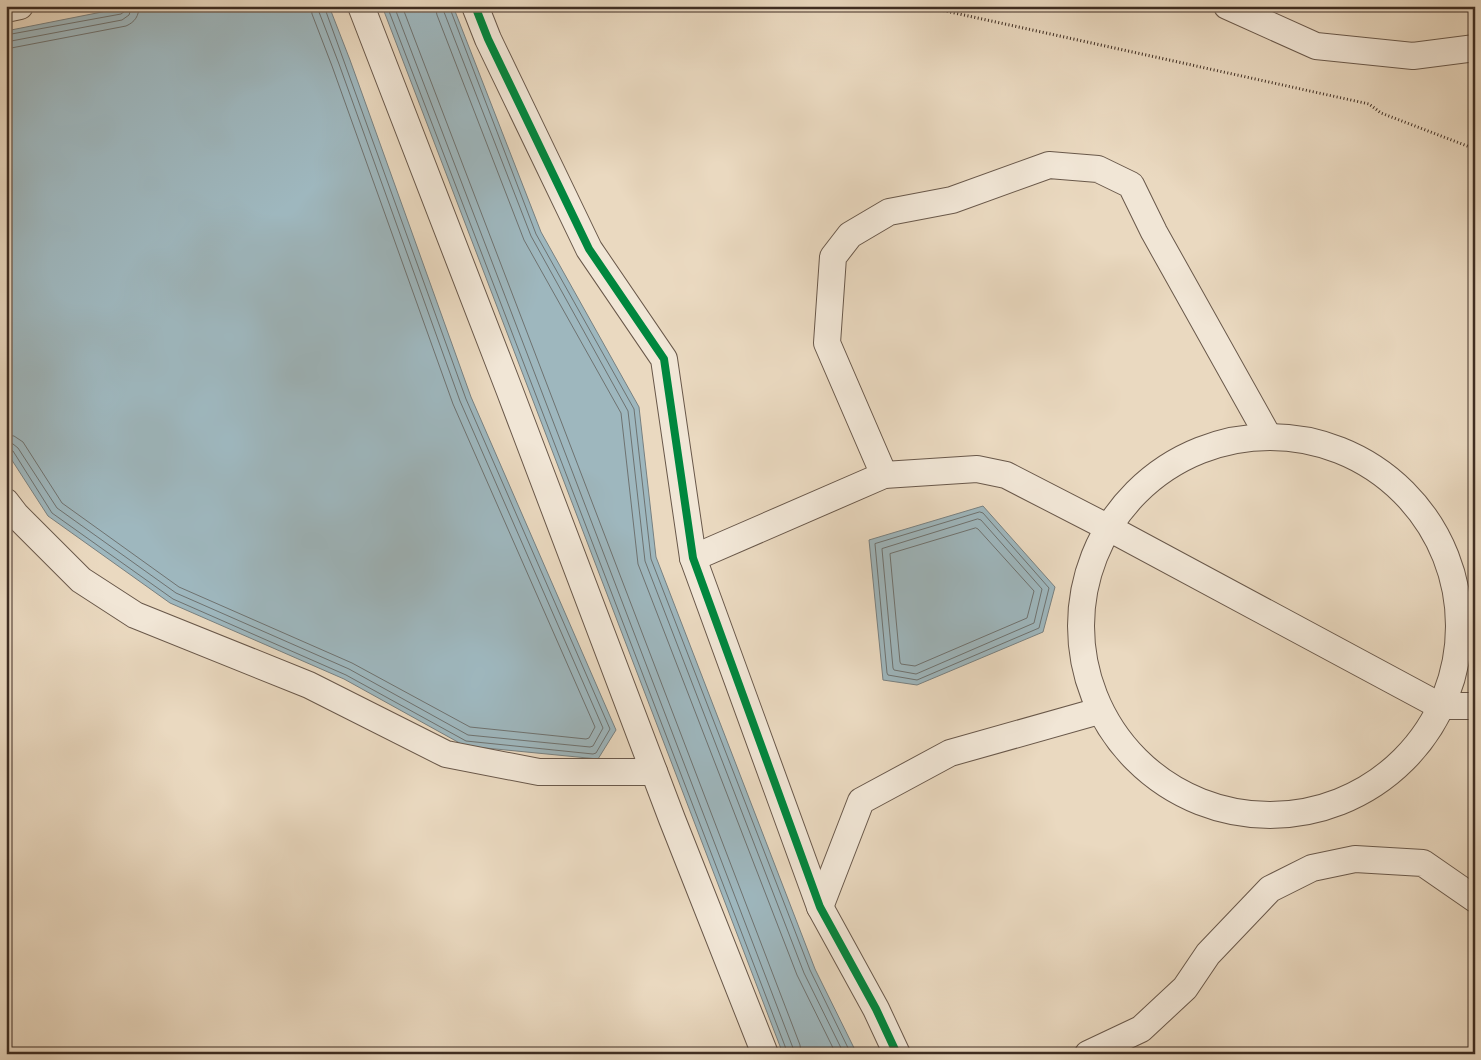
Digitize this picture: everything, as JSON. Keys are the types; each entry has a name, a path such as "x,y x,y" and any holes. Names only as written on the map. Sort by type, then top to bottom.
{"street":[{"path":"6,9 20,6"},
{"path":"361,6 654,772 765,1054"},
{"path":"475,6 488,40 589,249 664,359 693,558 820,907 876,1009 897,1054"},
{"path":"1227,6 1316,46 1413,56 1475,48"},
{"path":"884,475 827,343 833,257 850,235 889,212 952,200 1049,165 1098,169 1131,185 1154,232 1267,434"},
{"path":"1267,434 1330,444 1354,456 1386,474 1430,520 1455,577 1461,639 1440,706 1413,753 1365,792 1307,814 1245,816 1185,798 1135,762 1099,711 1080,650 1084,586 1107,527 1149,478 1204,446 1267,434"},
{"path":"693,558 884,475 977,469 1006,475 1107,527 1440,706 1475,706"},
{"path":"6,502 16,515 81,580 135,615 309,685 446,754 539,772 654,772"},
{"path":"820,907 862,801 950,753 1099,711"},
{"path":"1088,1054 1141,1029 1185,988 1208,954 1270,889 1312,868 1355,859 1423,863 1475,898"}],"path":[{"path":"923,6 1369,104 1382,114 1475,149"}],"water":[{"path":"132,6 329,6 471,397 616,730 598,759 465,746 344,679 170,603 48,516 6,451 6,31"},
{"path":"382,6 453,6 541,232 639,407 656,557 815,969 857,1054 783,1054"},
{"path":"983,506 1055,587 1043,632 917,685 883,680 869,540"}],"cycle path":[{"path":"475,6 488,39 589,249 664,359 693,558 820,907 876,1009 897,1054"}]}
